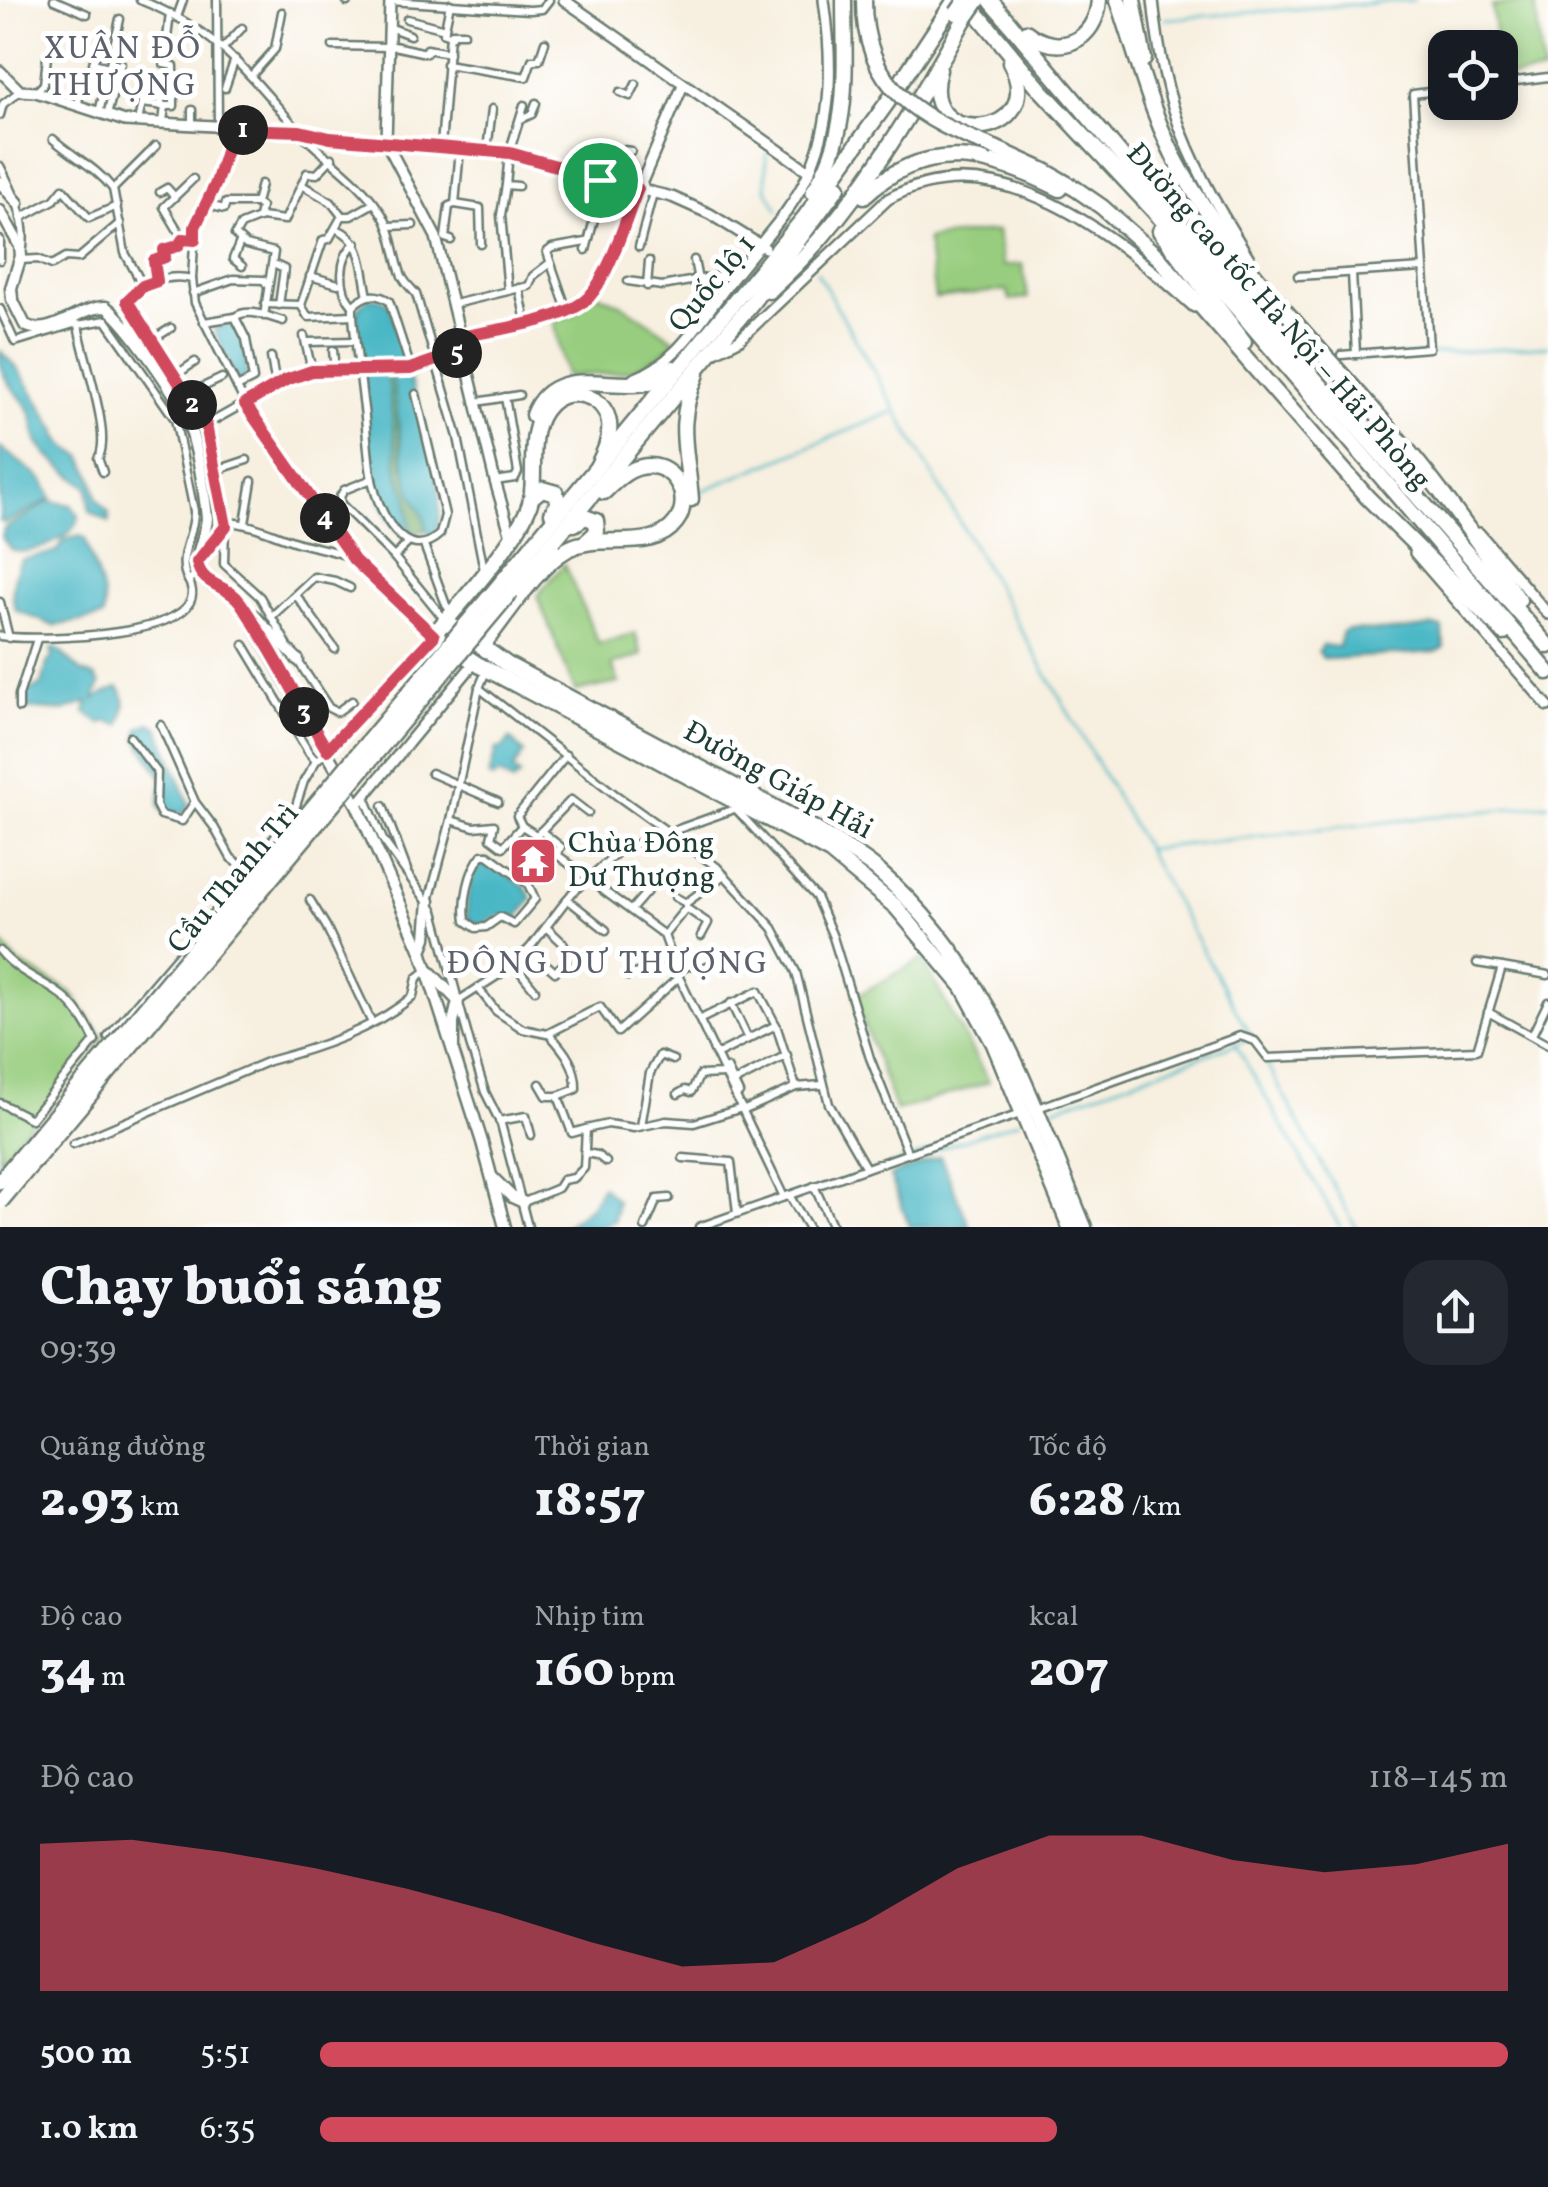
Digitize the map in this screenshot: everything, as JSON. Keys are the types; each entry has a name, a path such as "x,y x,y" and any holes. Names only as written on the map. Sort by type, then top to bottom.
{"highway":[{"path":"750,283 829,164 844,107 842,0"},
{"path":"864,0 870,48 895,90 931,120 1062,180 1131,232"},
{"path":"959,6 978,0"},
{"path":"993,0 1033,38 1058,46 1078,41 1090,30 1099,0"},
{"name":"Đường cao tốc Hà Nội – Hải Phòng","path":"993,0 1137,185 1548,675"},
{"path":"1118,0 1158,124 1200,202 1269,290 1336,360 1415,460 1548,642"},
{"path":"1133,0 1158,124"},
{"path":"959,6 1013,66 1017,83 1016,102 999,122 981,128 968,127 950,118 938,98 936,79 951,44 959,6"},
{"name":"Đường cao tốc Hà Nội – Hải Phòng","path":"959,6 1137,185 1548,642"},
{"name":"Quốc lộ 1","path":"497,579 526,574 826,190 959,6"},
{"name":"Quốc lộ 1","path":"497,579 698,355 739,318 815,221 959,6"},
{"path":"827,231 874,171 951,44"},
{"path":"739,318 892,172 920,160 950,156 984,161 1032,176 1074,196 1131,232"},
{"path":"1137,185 1336,360"},
{"path":"1137,185 1303,422"},
{"name":"Đường cao tốc Hà Nội – Hải Phòng","path":"1131,232 1157,256 1368,498 1548,675"},
{"path":"532,475 529,432 534,409 541,399 560,386 657,379 698,355"},
{"path":"486,659 566,558 588,549 648,547 668,542 681,532 691,507 682,430 698,355"},
{"path":"434,636 445,612 497,579 512,536 529,510 534,443 540,418 554,401 574,394 594,400 608,416 609,438 597,467"},
{"path":"486,659 486,641 562,552 586,542 642,540 666,532 682,512 680,486 665,470 639,467 614,481 550,544"},
{"path":"532,497 542,490 553,491 558,502 552,513"},
{"path":"550,544 581,518 588,517 596,521 598,529 586,542"},
{"name":"Cầu Thanh Trì","path":"0,1180 497,579"},
{"name":"Cầu Thanh Trì","path":"0,1202 497,579"},
{"name":"Đường Giáp Hải","path":"445,612 486,659 741,807 830,852 896,906 963,987 1029,1111 1084,1227"},
{"name":"Đường Giáp Hải","path":"434,636 767,799 861,858 918,909 951,948 992,1010 1070,1227"}],"main road":[{"path":"390,0 391,145 436,236 512,536"},
{"path":"564,0 810,172"},
{"path":"608,382 634,379 668,361 763,246 810,172 830,101 832,71 824,0"},
{"path":"1153,0 1163,78 1180,133 1212,198 1269,290"},
{"path":"0,71 20,91 138,121 300,131 391,145 510,153 672,197 710,214 763,246"},
{"path":"462,337 526,322 583,302 596,286 683,85"},
{"path":"698,355 739,340 804,272 888,199 935,180 978,180 1031,196 1078,217 1116,241 1230,338"},
{"path":"0,182 18,203"},
{"path":"0,212 20,246 11,288 18,312 32,329 74,322 99,306 106,308 118,317 182,409 190,427 207,518 198,568 208,581 235,596 245,610 361,801 428,969 508,1227"},
{"path":"127,301 144,354"},
{"path":"182,409 204,423"},
{"path":"1415,460 1548,614"},
{"path":"497,579 552,513 574,496"},
{"path":"1368,498 1548,706"},
{"path":"198,568 226,524"},
{"path":"245,610 298,660"},
{"path":"327,750 434,636"},
{"path":"361,801 486,659"},
{"path":"421,951 429,901"},
{"path":"428,969 458,1000 453,1023 454,1059"},
{"path":"492,1177 514,1199 523,1202"}],"street":[{"path":"55,0 87,14"},
{"path":"140,0 217,41 282,107 300,131 332,158 374,204 388,226 401,274 416,294 497,579"},
{"path":"142,103 174,106 174,66 164,64 174,15 183,0"},
{"path":"216,0 218,128"},
{"path":"390,0 538,10 549,0"},
{"path":"450,4 444,33 452,39"},
{"path":"251,76 275,49 282,12"},
{"path":"103,114 108,67 120,18"},
{"path":"408,19 445,29"},
{"path":"389,27 410,36"},
{"path":"224,48 242,28"},
{"path":"440,146 452,33 464,33"},
{"path":"446,64 526,77 532,60 539,60 544,42"},
{"path":"333,46 389,46 426,53 427,48 449,53"},
{"path":"97,52 93,62 108,67"},
{"path":"36,92 44,84 46,57"},
{"path":"225,88 235,59"},
{"path":"103,114 121,63"},
{"path":"1518,81 1548,77"},
{"path":"78,106 82,78"},
{"path":"138,121 142,103 140,81"},
{"path":"620,92 630,96 636,84"},
{"path":"162,90 163,122"},
{"path":"0,115 4,104 20,91"},
{"path":"1336,360 1356,354 1429,348 1412,94 1428,92"},
{"path":"520,119 532,114 536,102"},
{"path":"508,291 501,215 510,153 524,105"},
{"path":"487,150 492,109"},
{"path":"192,110 192,124"},
{"path":"233,129 216,183 195,227 193,293 203,323 223,354 245,404 354,560"},
{"path":"53,138 74,157 96,169 113,189 126,252 143,286"},
{"path":"113,189 156,146"},
{"path":"455,204 460,148"},
{"path":"567,310 547,254 550,250 586,246 607,160 616,149 631,152"},
{"path":"242,266 233,259 241,224 258,218 286,220 307,173 317,174 332,158"},
{"path":"0,166 22,218 25,243 20,260 38,260 52,266 66,257 76,259 120,223"},
{"path":"183,239 164,207 193,178"},
{"path":"256,202 261,184"},
{"path":"302,185 331,202 342,216"},
{"path":"506,185 518,186"},
{"path":"160,192 167,188 174,196"},
{"path":"22,218 54,200 63,189 89,218 118,206"},
{"path":"639,248 653,193"},
{"path":"206,204 224,209 226,203 256,202 261,207 258,218"},
{"path":"342,216 352,216 374,204"},
{"path":"450,240 445,238 448,206 455,204 480,208 481,244"},
{"path":"342,216 337,229 324,240 301,305 308,317 353,311 368,296 389,301 410,369"},
{"path":"388,226 413,225"},
{"path":"337,229 350,234 356,243 368,296"},
{"path":"183,239 195,240"},
{"path":"157,281 154,261 165,257 164,250 178,246 183,239"},
{"path":"0,240 0,260"},
{"path":"238,240 274,252 264,316"},
{"path":"356,243 348,250 343,270 344,294 353,311 372,480 390,525 408,543 424,545 440,534 444,515 416,394"},
{"path":"694,260 698,280"},
{"path":"647,286 649,262"},
{"path":"454,304 530,285 533,276 550,263"},
{"path":"272,264 284,270 279,305"},
{"path":"1298,276 1423,268"},
{"path":"1352,272 1356,354"},
{"path":"628,282 647,286 737,273"},
{"path":"192,279 181,276 157,281 143,286 127,301 204,423 226,524 224,564 249,584 329,708 343,711 352,701"},
{"path":"310,276 338,284"},
{"path":"193,293 233,279 264,280 268,286"},
{"path":"519,288 526,322"},
{"path":"266,304 301,305"},
{"path":"0,602 4,637 36,639 128,631 173,618 189,606 192,593 182,562 194,524 194,510 174,418 106,320 74,322 15,342 0,311 18,312"},
{"path":"203,323 235,317 241,312 284,321"},
{"path":"235,317 246,340 252,379 237,386"},
{"path":"74,322 99,412 104,448 98,458 103,472"},
{"path":"150,341 171,328"},
{"path":"312,371 306,340 354,341"},
{"path":"333,350 335,371"},
{"path":"204,423 312,371 410,369 465,350"},
{"path":"271,356 276,386"},
{"path":"173,376 195,362"},
{"path":"186,395 222,378"},
{"path":"477,402 519,394"},
{"path":"495,481 515,478 518,472 505,397"},
{"path":"214,470 247,460"},
{"path":"372,480 344,490 340,499 344,510 445,612"},
{"path":"244,523 252,481"},
{"path":"226,524 244,523 294,541 342,552 434,636"},
{"path":"394,558 408,543"},
{"path":"424,545 445,612"},
{"path":"188,580 198,568"},
{"path":"271,617 314,577 341,582 350,588"},
{"path":"296,595 334,649"},
{"path":"19,708 36,639"},
{"path":"244,645 316,761"},
{"path":"429,901 486,659"},
{"path":"478,688 724,875 773,928 786,950 803,999 822,1085 835,1116 866,1168"},
{"path":"161,725 195,802 234,862 247,870"},
{"path":"130,736 157,772 157,810 180,822 190,814 195,802"},
{"path":"108,1037 296,813 304,782 327,750"},
{"path":"566,755 518,816 522,826 536,835 571,800 588,813"},
{"path":"431,774 498,802"},
{"path":"458,1000 529,950 567,898 620,850 767,799"},
{"path":"361,801 383,840 429,901 444,941 484,1092 499,1121 528,1227"},
{"path":"383,806 410,878"},
{"path":"741,807 816,898 833,937 870,1058 908,1154"},
{"path":"190,814 203,813"},
{"path":"451,820 474,827 494,825 491,838 503,846 522,826"},
{"path":"541,831 561,846 556,854 664,935 695,1011 744,1109"},
{"path":"490,856 499,844"},
{"path":"482,855 490,856 528,884 535,900 514,924 500,917 486,927 472,928 464,914 473,870 482,855"},
{"path":"664,935 686,906 724,875"},
{"path":"631,910 657,880"},
{"path":"675,897 708,924 702,936"},
{"path":"567,898 606,930"},
{"path":"310,900 372,1023"},
{"path":"546,926 564,944"},
{"path":"529,950 555,972 566,962"},
{"path":"0,951 18,970 58,992 71,1004 95,1039 94,1046 31,1119 0,1103"},
{"path":"478,988 496,1010 523,1030 549,1034 600,1007 618,1032 678,974 718,952"},
{"path":"628,976 646,970 669,954"},
{"path":"513,962 536,990"},
{"path":"1477,963 1548,975"},
{"path":"699,1227 1240,1036 1256,1042 1268,1058 1477,1050 1502,967"},
{"path":"73,1144 269,1061 372,1023 412,996 417,978 428,969"},
{"path":"703,1018 758,991 776,1026 796,1087"},
{"path":"1532,1035 1548,1002"},
{"path":"732,1004 748,1040"},
{"path":"695,1011 703,1018 752,1129 787,1196 808,1227"},
{"path":"1488,1012 1548,1045"},
{"path":"720,1053 776,1026"},
{"path":"540,1084 546,1095 576,1090 577,1076 572,1063 549,1034"},
{"path":"641,1126 653,1067 660,1055 673,1060"},
{"path":"734,1082 787,1055"},
{"path":"678,1094 691,1092 700,1075 725,1074"},
{"path":"558,1096 572,1132 608,1124 694,1123 744,1109 796,1087 822,1085"},
{"path":"499,1121 526,1116 531,1135"},
{"path":"523,1202 550,1192 584,1168 586,1130"},
{"path":"586,1153 606,1162"},
{"path":"683,1158 731,1162 738,1214"},
{"path":"814,1186 833,1227"},
{"path":"645,1227 657,1198 669,1198"}],"green space":[{"path":"1535,1 1543,73 1518,76 1518,30 1495,30 1492,6"},
{"path":"997,231 1003,266 1022,264 1028,298 1010,300 1007,290 935,298 927,239"},
{"path":"595,293 625,306 676,341 638,368 566,376 554,322 577,312"},
{"path":"384,372 391,373 394,384 403,464 426,531 411,533 407,495 398,474"},
{"path":"564,564 599,644 635,633 642,655 612,665 619,683 575,691 537,596"},
{"path":"0,941 19,963 71,992 103,1038 0,1160"},
{"path":"922,959 989,1082 896,1111 854,997"}],"water":[{"path":"369,298 381,299 389,305 406,363 361,366 355,319 362,303"},
{"path":"234,324 246,352 247,376 240,381 214,329"},
{"path":"0,351 19,370 62,442 82,456 97,499 109,513 109,522 90,511 88,487 40,446 30,411 2,371"},
{"path":"384,372 389,383 398,474 407,495 411,533 407,538 384,507 376,487 368,441 363,377 366,373"},
{"path":"400,372 402,379 410,379 438,485 438,524 432,536 426,531 404,464 391,373"},
{"path":"0,447 42,479 52,498 6,523 0,521"},
{"path":"50,501 71,505 79,516 76,524 51,544 29,551 11,549 2,538 4,529"},
{"path":"85,538 98,578 103,617 54,626 16,610 13,585 21,560 56,552 64,540"},
{"path":"1443,628 1444,647 1436,652 1330,659 1318,652 1322,645 1339,647 1342,633 1347,630 1393,631"},
{"path":"56,648 82,672 95,676 100,684 94,699 118,687 125,705 120,725 107,721 101,724 85,713 88,702 63,711 25,708 22,693 42,685 47,663 53,657 51,650"},
{"path":"150,723 159,728 189,804 183,814 164,813 159,806 163,779 137,739 139,728"},
{"path":"510,739 524,753 513,769 520,776 513,782 499,774 493,779 489,776 496,749 503,748"},
{"path":"486,859 525,887 532,899 515,921 501,915 478,927 467,917 467,902 473,877"},
{"path":"940,1156 970,1227 910,1227 890,1176"},
{"path":"602,1186 617,1201 614,1221 596,1227 563,1227 590,1207"}],"waterway":[{"path":"1165,19 1414,0"},
{"path":"766,154 766,188 778,210"},
{"path":"817,272 1145,847"},
{"path":"1349,359 1548,346"},
{"path":"697,493 893,412"},
{"path":"1250,1035 1146,849 1548,804"},
{"path":"1043,1112 1247,1040"},
{"path":"1236,1045 1340,1227"},
{"path":"1260,1052 1356,1227"},
{"path":"822,1189 1019,1121"}],"place":[{"name":"Chùa Đông Dư Thượng","path":"533,861"}],"district":[{"name":"XUÂN ĐỖ THƯỢNG","path":"123,68"},
{"name":"ĐÔNG DƯ THƯỢNG","path":"608,965"}],"route":[{"path":"233,129 300,131 330,138 489,150 600,180 638,189 605,269 579,304 557,314 462,337 465,350 410,369 312,371 286,380 245,404 354,560 434,636 327,750 239,600 203,578 198,568 197,562 226,526 206,425 127,301 143,286 157,281 154,261 165,257 164,250 178,246 183,239 195,240 195,227 216,183 233,129"}]}
